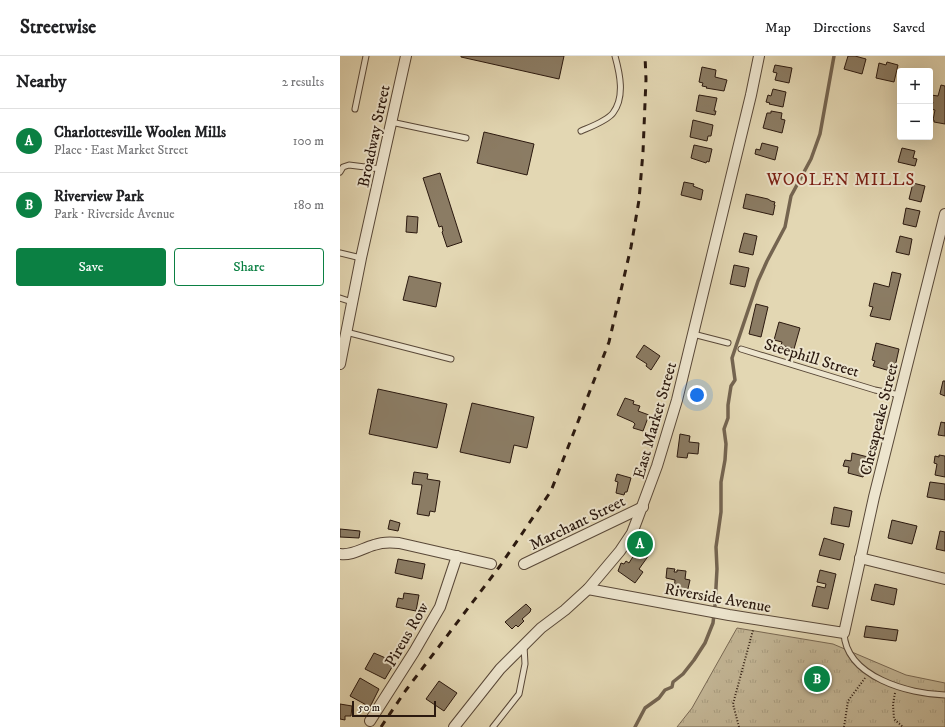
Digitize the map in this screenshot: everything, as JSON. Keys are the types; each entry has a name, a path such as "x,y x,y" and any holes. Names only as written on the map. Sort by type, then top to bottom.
{"street":[{"name":"Broadway Street","path":"340,364 361,258 406,56"},
{"name":"East Market Street","path":"454,727 500,669 541,628 565,610 588,589 628,539 643,507 670,428 751,95 759,56"},
{"name":"Chesapeake Street","path":"844,633 874,497 945,214"},
{"name":"Marchant Street","path":"524,564 643,507"},
{"path":"340,554 350,554 376,544 389,542 491,564"},
{"name":"Pireus Row","path":"370,721 414,652 440,607 457,556"},
{"path":"860,558 945,579"},
{"name":"Riverside Avenue","path":"588,589 729,615 844,633"}],"lane":[{"path":"355,108 366,56"},
{"path":"581,131 599,123 612,114 619,102 620,84 615,56"},
{"path":"391,122 466,138"},
{"path":"340,172 343,167 349,165 381,169"},
{"path":"340,253 361,258"},
{"path":"340,298 352,302"},
{"path":"346,332 451,359"},
{"path":"693,334 728,343"},
{"name":"Steephill Street","path":"741,348 876,390 900,395"},
{"path":"844,633 847,650 851,657 870,673 896,686 914,691 945,695"},
{"path":"493,727 519,694 525,664 524,645"}],"path":[{"path":"739,727 733,704 754,625"},
{"path":"844,727 848,701 870,673"},
{"path":"896,686 893,704 894,719 903,727"}],"green space":[{"path":"737,628 833,644 906,675 945,683 945,727 677,727 692,708"}],"building":[{"path":"461,56 564,56 559,79"},
{"path":"848,56 866,59 862,74 844,69"},
{"path":"887,62 898,65 894,82 876,78 879,63 886,65"},
{"path":"775,65 792,68 789,83 775,80 777,73 773,72"},
{"path":"702,67 716,70 715,77 727,80 724,91 702,86 703,83 699,82"},
{"path":"941,85 945,86 945,124 934,122 933,120 935,110 933,110 933,95 938,96"},
{"path":"773,89 786,92 783,107 766,102 768,95 771,96"},
{"path":"699,95 717,98 714,111 716,111 715,115 696,111"},
{"path":"771,111 782,113 781,119 785,120 782,133 763,128 767,113 771,113"},
{"path":"693,120 713,125 711,136 708,136 707,141 690,137"},
{"path":"484,132 534,144 527,175 477,163"},
{"path":"762,143 778,147 775,160 755,154 756,149 760,150"},
{"path":"694,145 712,149 709,162 707,161 706,163 691,158"},
{"path":"902,148 915,151 913,158 917,159 915,166 898,162"},
{"path":"440,173 462,242 447,247 442,232 442,226 439,227 423,178"},
{"path":"684,182 694,184 693,186 703,190 701,200 681,195"},
{"path":"913,183 925,186 921,202 909,199"},
{"path":"746,194 775,202 773,215 743,208"},
{"path":"906,208 920,211 916,227 903,224"},
{"path":"407,216 418,217 417,233 406,232"},
{"path":"744,233 757,236 753,255 739,252"},
{"path":"900,236 912,239 909,255 896,252"},
{"path":"734,265 749,268 745,287 730,284"},
{"path":"892,272 901,274 890,320 870,316 873,307 869,306 874,283 889,287"},
{"path":"409,276 441,283 436,307 403,300"},
{"path":"756,304 768,307 761,337 749,334"},
{"path":"779,322 800,328 794,349 781,345 782,342 774,340"},
{"path":"876,343 899,349 895,367 892,366 890,371 873,366 875,361 872,360"},
{"path":"644,345 660,356 651,370 646,366 647,364 636,357"},
{"path":"943,381 945,381 945,396 940,394"},
{"path":"378,389 447,404 437,448 369,434"},
{"path":"625,398 634,401 633,404 640,406 638,411 649,415 643,431 633,428 635,424 633,422 617,415"},
{"path":"472,403 534,417 527,448 514,445 510,463 460,452"},
{"path":"941,422 945,423 945,436 938,435"},
{"path":"680,434 690,436 689,442 699,443 698,454 688,453 687,458 677,457"},
{"path":"852,453 868,457 866,464 869,465 868,471 865,470 863,477 848,473 849,467 843,466 845,460 851,461"},
{"path":"939,455 945,456 945,477 935,475 937,464 934,463 935,456 939,457"},
{"path":"414,472 428,474 427,479 440,481 435,512 430,511 429,516 417,514 422,485 412,484"},
{"path":"617,474 631,478 627,492 625,492 624,495 616,493 618,482 615,481"},
{"path":"930,482 945,484 945,500 927,497"},
{"path":"834,507 852,511 849,527 831,524"},
{"path":"390,520 400,523 398,531 388,529"},
{"path":"892,520 917,526 912,544 888,538"},
{"path":"340,529 360,531 359,538 340,537"},
{"path":"940,531 945,532 945,551 936,549"},
{"path":"824,538 844,544 840,560 819,555"},
{"path":"637,546 649,555 639,569 643,572 635,583 618,571 621,563 624,564 626,561 629,563"},
{"path":"398,559 425,564 422,579 395,573"},
{"path":"667,568 675,569 674,572 677,572 677,570 686,571 685,579 690,580 687,593 674,590 675,580 666,578"},
{"path":"820,570 836,574 828,609 812,606 817,586 825,588 826,584 817,582"},
{"path":"875,584 897,589 894,605 871,600"},
{"path":"404,593 419,595 416,611 396,607 398,598 403,599"},
{"path":"526,604 531,609 530,612 522,619 524,621 518,627 516,625 512,629 505,622"},
{"path":"866,626 898,630 896,641 864,637"},
{"path":"374,653 395,662 385,679 365,669"},
{"path":"360,678 379,689 370,707 350,696"},
{"path":"439,681 457,693 444,711 426,699"},
{"path":"340,704 352,706 351,716 345,716 345,720 340,719"}],"waterway":[{"path":"635,727 645,708 659,698 665,690 672,687 673,682 683,674 694,660 705,643 713,623 717,569 716,547 721,512 721,482 726,444 724,429 728,418 728,405 731,386 735,380 732,358 758,281 785,227 791,196 811,159 820,134 834,56"}],"railway":[{"path":"381,727 406,690 500,566 551,491 609,342 631,247 639,200 643,152 646,79 645,56"}],"place":[{"name":"Charlottesville Woolen Mills","path":"640,544"},
{"name":"Riverview Park","path":"817,679"}],"district":[{"name":"WOOLEN MILLS","path":"841,179"}]}
